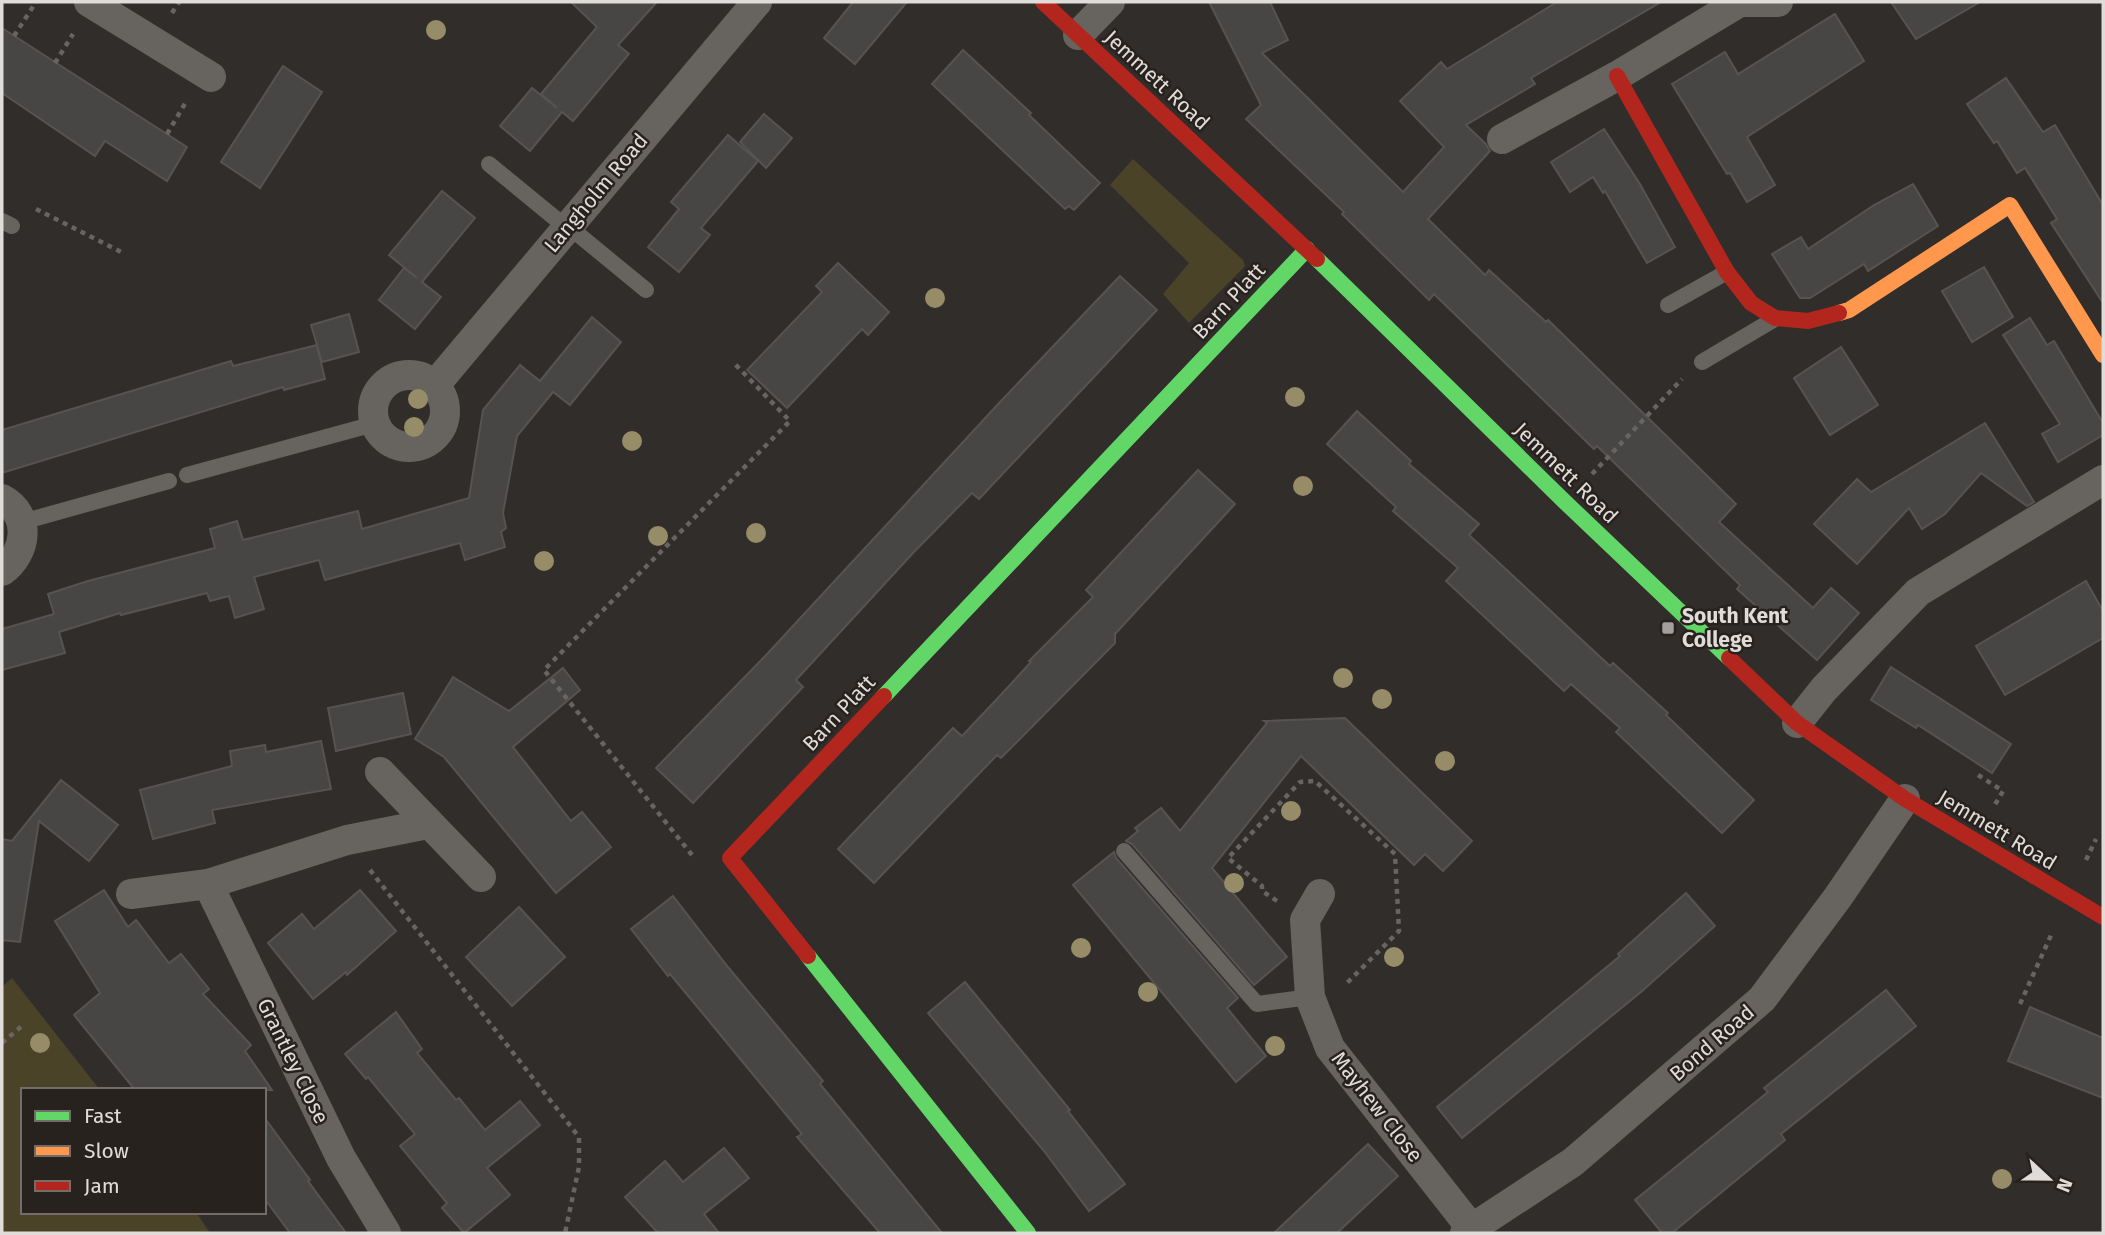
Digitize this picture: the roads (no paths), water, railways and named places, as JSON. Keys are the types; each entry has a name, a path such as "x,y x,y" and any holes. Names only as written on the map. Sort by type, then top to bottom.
{"street":[{"path":"89,2 211,77"},
{"name":"Langholm Road","path":"435,385 757,2"},
{"name":"Jemmett Road","path":"1043,2 1307,249 1565,502 1797,723 1905,800 2103,917"},
{"path":"1078,35 1110,2"},
{"path":"1502,139 1617,76 1742,2 1778,2"},
{"path":"1617,76 1727,272 1751,303 1775,318 1808,321 1849,310 2010,205 2103,355"},
{"name":"Barn Platt","path":"1028,1233 730,858 1307,249"},
{"path":"401,375 425,377 442,394 445,418 433,438 424,444 400,447 389,442 374,424 374,400 380,388 389,380 401,375"},
{"path":"1797,723 1824,689 1918,592 2103,480"},
{"path":"2,499 16,511 22,522 23,536 21,550 14,562 2,571"},
{"path":"380,772 481,877"},
{"name":"Bond Road","path":"1483,1228 1573,1162 1762,999 1838,897 1905,800"},
{"path":"131,894 208,884 346,840 428,824"},
{"name":"Grantley Close","path":"208,884 341,1158 386,1233"},
{"name":"Mayhew Close","path":"1320,894 1305,920 1310,997 1330,1048 1483,1228"}],"lane":[{"path":"489,164 646,290"},
{"path":"1668,304 1727,272"},
{"path":"1702,362 1775,318"},
{"path":"187,475 374,424"},
{"path":"22,522 169,481"},
{"path":"1124,851 1256,1004 1310,997"}],"place":[{"name":"South Kent College","path":"1668,628"}]}
